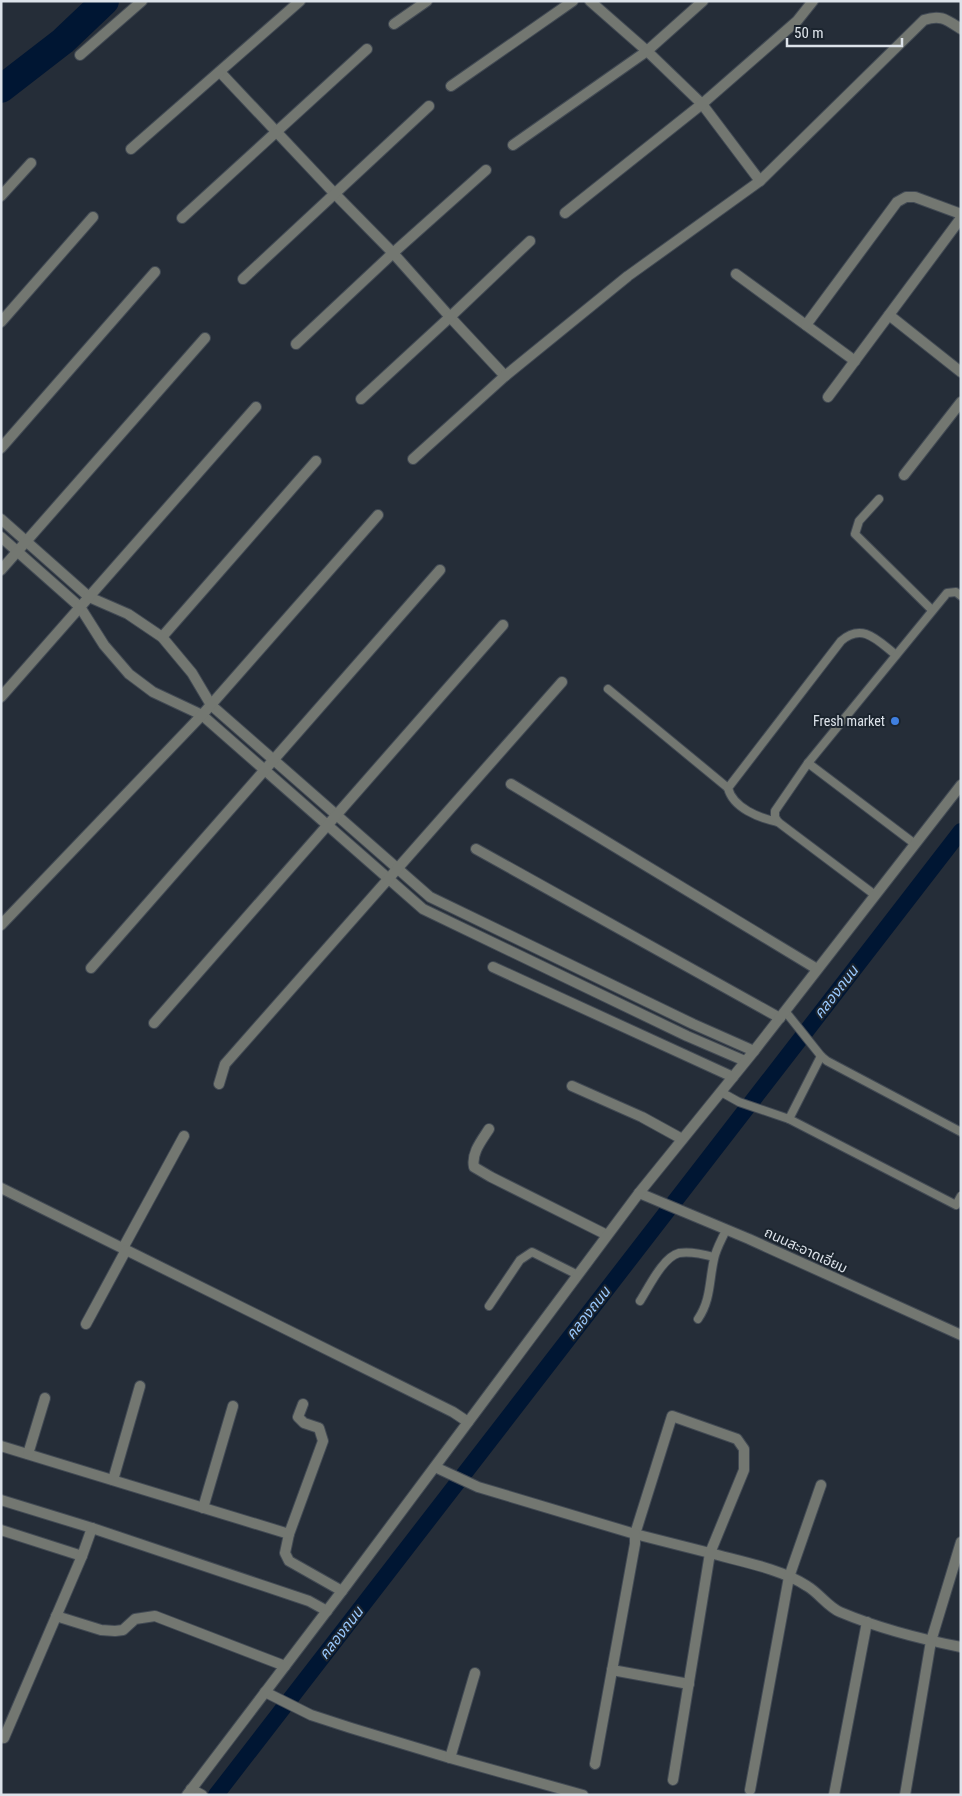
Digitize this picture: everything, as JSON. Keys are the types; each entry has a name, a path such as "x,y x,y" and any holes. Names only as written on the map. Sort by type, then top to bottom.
{"street":[{"path":"80,55 142,1"},
{"path":"131,149 300,1"},
{"path":"394,24 427,1"},
{"path":"452,86 573,1"},
{"path":"590,1 647,51 702,104 760,182"},
{"path":"513,145 647,51 703,1"},
{"path":"565,213 702,104 798,21 813,1"},
{"path":"414,459 505,376 628,276 760,182 924,20 936,16 948,20 961,29"},
{"path":"182,218 367,49"},
{"path":"220,72 334,194 393,252 450,318 505,376"},
{"path":"243,279 429,106"},
{"path":"1,196 30,162"},
{"path":"296,344 393,252 486,170"},
{"path":"806,325 897,202 906,197 915,197 961,216 828,396"},
{"path":"1,322 93,217"},
{"path":"360,399 450,318 530,241"},
{"path":"1,448 155,272"},
{"path":"736,274 854,361"},
{"path":"889,315 961,372"},
{"path":"1,570 205,338"},
{"path":"904,475 961,402"},
{"path":"1,697 256,407"},
{"path":"162,637 316,461"},
{"path":"1,925 202,715 378,515"},
{"path":"1,519 89,597 128,614 162,637 192,673 211,705 430,898 693,1024 754,1051"},
{"path":"1,537 80,607 104,645 129,674 153,692 202,715 423,909 687,1036 745,1061"},
{"path":"91,968 440,570"},
{"path":"154,1022 503,625"},
{"path":"219,1084 226,1064 562,682"},
{"path":"511,784 817,969"},
{"path":"202,1795 189,1792 327,1611 639,1193 754,1051 961,785"},
{"path":"476,849 782,1014"},
{"path":"461,928 468,916"},
{"path":"493,967 733,1077"},
{"path":"572,1086 642,1117 682,1139"},
{"path":"489,1129 477,1149 473,1162 474,1167 607,1235"},
{"path":"86,1324 184,1136"},
{"path":"1,1188 453,1412 468,1422"},
{"name":"ถนนสะอาดเอี่ยม","path":"639,1193 961,1335"},
{"path":"113,1480 140,1386"},
{"path":"28,1454 45,1398"},
{"path":"303,1404 298,1416 304,1423 319,1428 323,1441 289,1534 285,1553 288,1560 342,1591"},
{"path":"202,1508 233,1406"},
{"path":"595,1764 635,1544 635,1534 672,1416 737,1439 744,1449 744,1470 710,1553 673,1780"},
{"path":"1,1446 289,1534"},
{"path":"435,1467 478,1487 635,1534 710,1553 789,1577 807,1585 837,1611 931,1641 961,1647"},
{"path":"750,1790 789,1577 822,1485"},
{"path":"1,1500 92,1528 309,1601 327,1611"},
{"path":"4,1738 82,1556 92,1528"},
{"path":"1,1530 82,1556"},
{"path":"905,1795 931,1641 961,1542"},
{"path":"56,1616 101,1630 115,1631 123,1630 135,1619 155,1616 285,1666"},
{"path":"834,1795 867,1622"},
{"path":"612,1670 689,1684"},
{"path":"450,1758 475,1674"},
{"path":"265,1692 311,1715 450,1758 583,1795"}],"lane":[{"path":"879,499 859,521 855,534 932,610"},
{"path":"875,895 778,822 775,818 776,811 808,762 932,610 947,593 956,592 961,596"},
{"path":"728,788 841,641 849,634 862,633 873,636 896,655"},
{"path":"608,689 728,788 730,796 737,803 761,818 778,822"},
{"path":"808,762 915,844"},
{"path":"782,1014 796,1023 814,1048 827,1061 961,1132"},
{"path":"789,1119 821,1056"},
{"path":"720,1092 739,1102 789,1119 956,1205 961,1196"},
{"path":"698,1319 704,1310 708,1298 714,1257 726,1230"},
{"path":"489,1306 520,1260 532,1252 578,1275"},
{"path":"640,1301 666,1261 678,1254 693,1252 714,1257"}],"waterway":[{"path":"1,89 63,41 105,1"},
{"name":"คลองถนน","path":"216,1795 961,831"}],"place":[{"name":"Fresh market","path":"895,721"}]}
